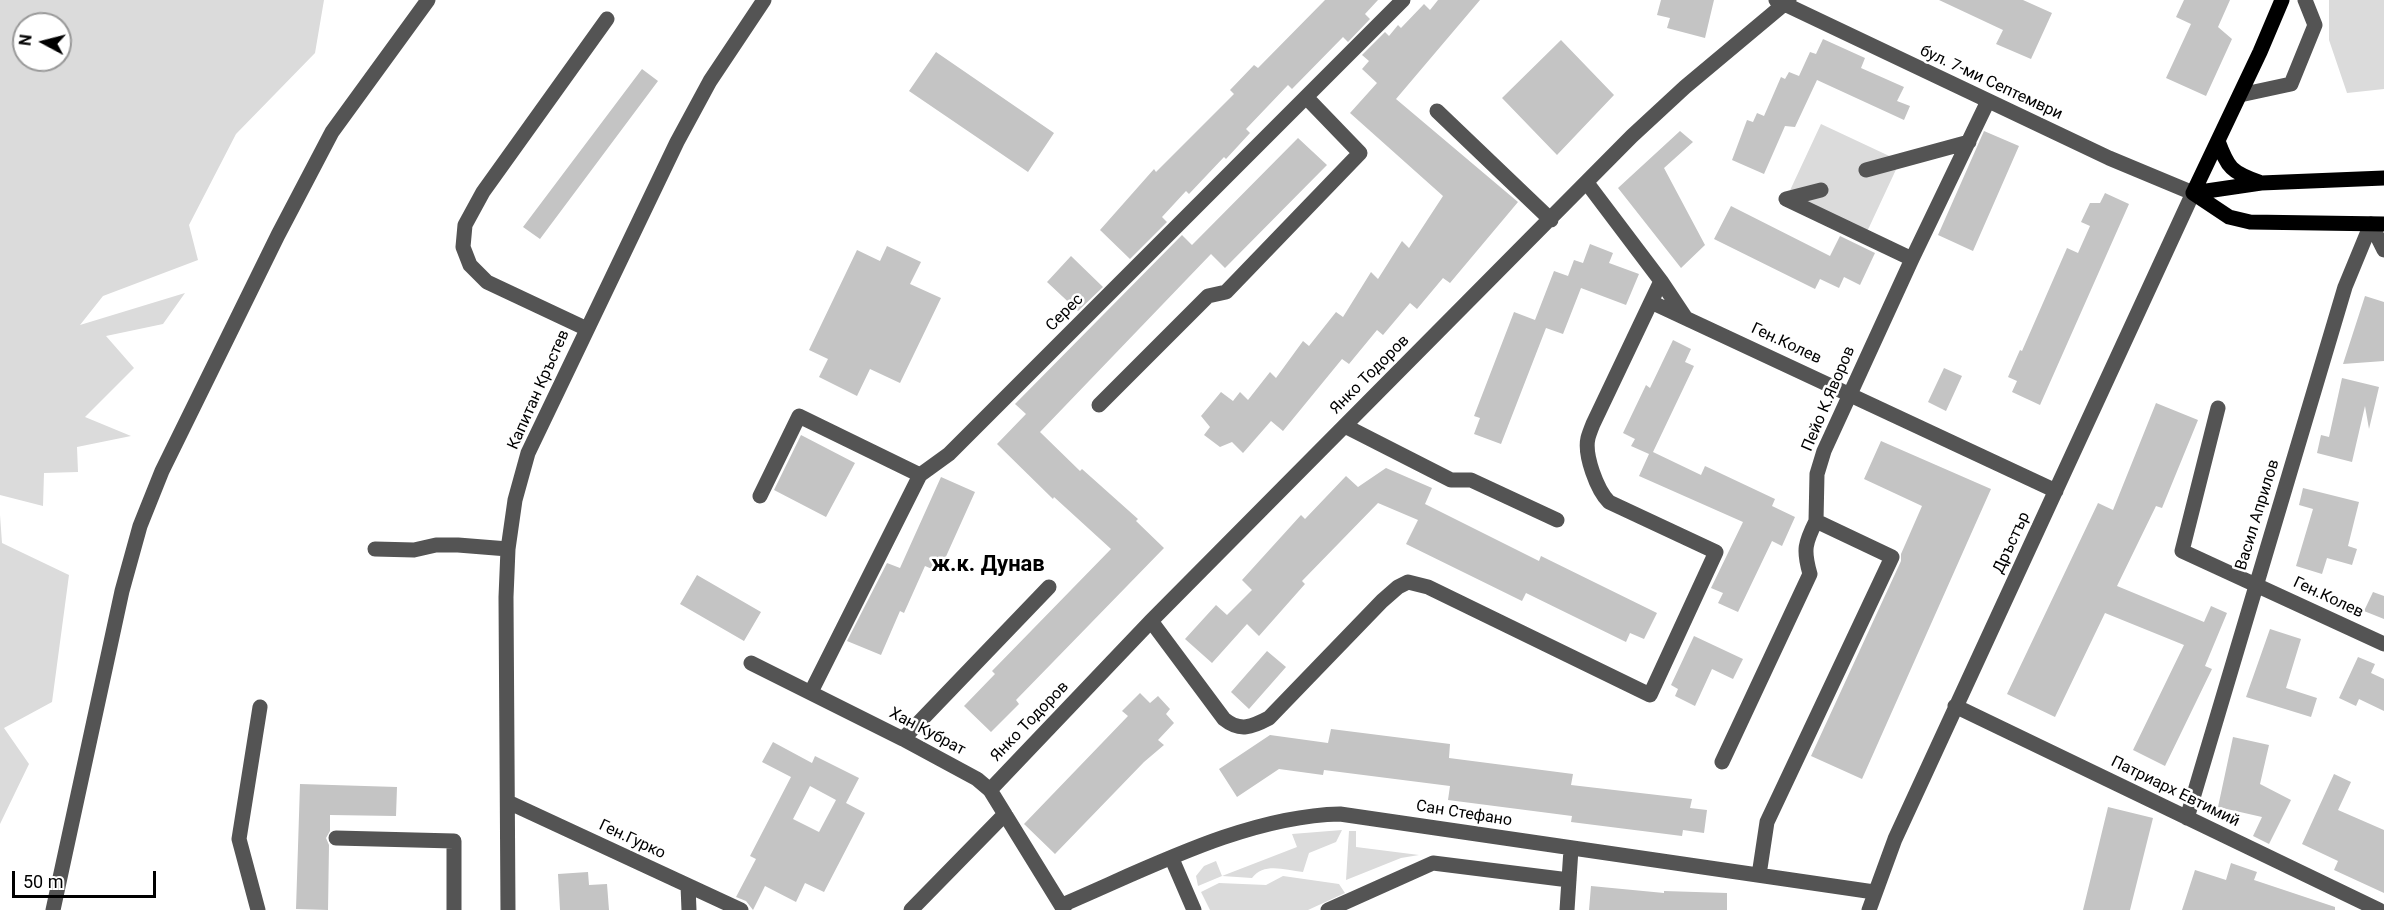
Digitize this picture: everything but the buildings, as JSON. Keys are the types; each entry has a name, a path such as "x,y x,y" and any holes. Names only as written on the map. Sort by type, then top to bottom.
{"main road":[{"path":"2193,194 2282,0"},
{"path":"2218,141 2229,167 2240,176 2261,183"},
{"path":"2193,194 2261,183 2384,178"},
{"path":"2193,194 2229,217 2250,222 2378,224"}],"street":[{"path":"53,910 122,591 140,526 162,471 246,297 332,132 428,0"},
{"name":"Капитан Кръстев","path":"508,910 506,597 508,549 515,500 528,453 677,142 710,81 764,0"},
{"name":"Серес","path":"811,692 920,475 949,454 1403,0"},
{"path":"2240,95 2291,84 2315,25 2305,0"},
{"name":"бул. 7-ми Септември","path":"1784,1 1988,101 2109,158 2193,194"},
{"name":"Янко Тодоров","path":"990,790 1151,621 1632,136 1784,1"},
{"path":"587,329 487,282 470,265 463,247 465,225 483,192 607,19"},
{"path":"1099,405 1208,297 1226,292 1360,153 1306,97"},
{"name":"Пейо К.Яворов","path":"1722,762 1810,574 1805,557 1806,542 1816,521 1819,466 1824,451 1988,101"},
{"path":"1437,111 1551,220"},
{"path":"1866,170 1969,142"},
{"path":"1587,183 1661,281 1685,317"},
{"path":"1821,190 1786,199 1912,259"},
{"name":"Дръстър","path":"1869,910 1895,839 1955,706 2193,194"},
{"path":"2378,224 2384,250"},
{"name":"Васил Априлов","path":"2187,818 2345,287 2378,224"},
{"path":"1151,621 1224,719 1232,726 1242,728 1255,726 1269,717 1382,601 1398,587 1408,582 1428,588 1650,695 1716,552 1609,502 1601,494 1587,452 1587,439 1661,281"},
{"name":"Ген.Колев","path":"1651,302 2056,490"},
{"name":"Ген.Колев","path":"2218,408 2182,551 2384,644"},
{"path":"759,496 799,416 920,475"},
{"path":"1345,426 1451,480 1471,480 1557,520"},
{"path":"1759,875 1767,822 1892,557 1816,521"},
{"path":"375,549 414,550 436,545 508,549"},
{"path":"903,739 1049,587"},
{"name":"Хан Кубрат","path":"751,663 977,779 990,790 1063,908"},
{"name":"Патриарх Евтимий","path":"1955,706 2379,910"},
{"path":"258,910 239,839 260,707"},
{"name":"Ген.Гурко","path":"508,802 741,910"},
{"path":"911,910 1005,814"},
{"name":"Сан Стефано","path":"1063,908 1172,859 1243,831 1300,817 1330,814 1373,817 1571,849 1874,892"},
{"path":"336,838 454,841 454,910"},
{"path":"1567,910 1571,849"},
{"path":"1172,859 1194,910"},
{"path":"1328,910 1433,863 1569,880"},
{"path":"688,886 689,910"}],"shaded area":[{"path":"0,0 324,0 315,53 236,134 189,225 198,260 103,296 80,325 185,293 163,324 106,336 134,368 85,417 131,436 77,447 78,472 44,473 43,506 0,495"},
{"path":"2329,0 2384,0 2384,89 2347,93 2329,40"},
{"path":"1821,124 1900,161 1865,236 1786,199"},
{"path":"0,515 2,543 69,575 52,702 4,728 29,764 0,824"},
{"path":"1342,830 1336,842 1309,853 1303,872 1269,869 1262,870 1252,878 1222,876 1297,847 1292,834"},
{"path":"1349,831 1356,831 1356,847 1419,855 1401,858 1346,880"},
{"path":"1216,861 1222,876 1198,886 1196,876 1204,866"},
{"path":"1283,876 1339,884 1345,893 1308,910 1210,910 1201,892 1219,883 1266,885"}],"district":[{"name":"ж.к. Дунав","path":"988,565"}]}
